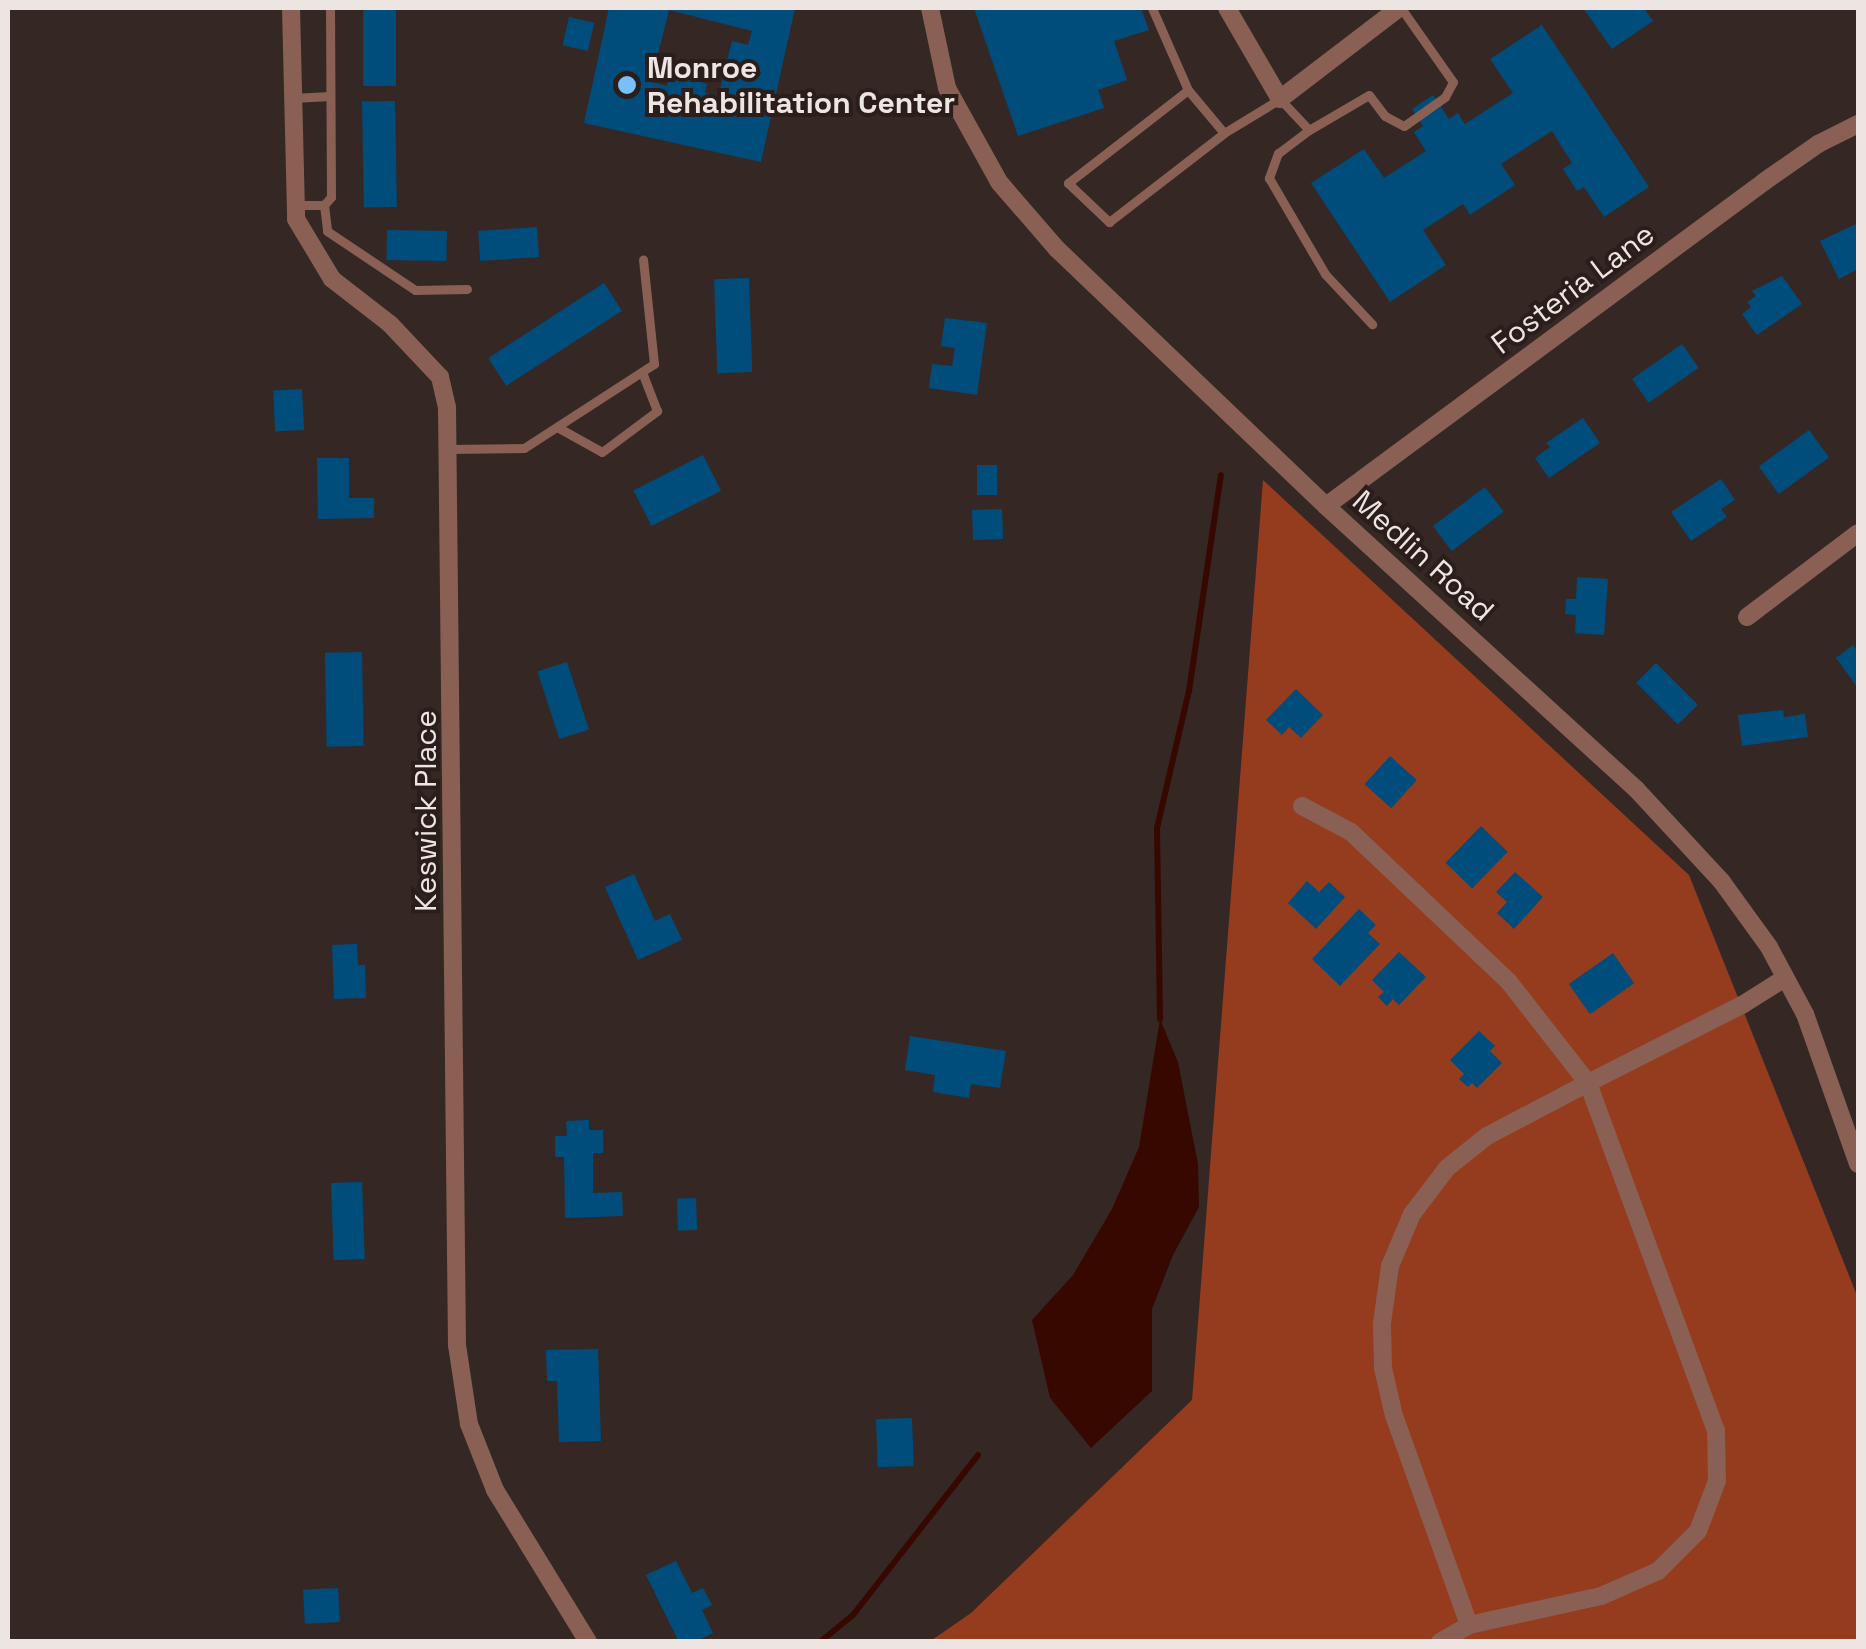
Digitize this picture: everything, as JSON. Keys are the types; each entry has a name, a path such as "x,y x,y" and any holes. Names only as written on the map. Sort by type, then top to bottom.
{"street":[{"name":"Keswick Place","path":"292,8 296,206 307,243 332,279 390,324 440,376 447,407 457,1345 468,1424 495,1490 588,1642"},
{"name":"Medlin Road","path":"930,8 947,88 999,182 1057,249 1326,506 1636,789 1722,882 1786,978 1804,1014 1858,1164"},
{"path":"1227,8 1280,99 1400,8"},
{"name":"Fosteria Lane","path":"1326,506 1765,181 1818,144 1858,124"},
{"path":"1747,617 1858,533"},
{"path":"1302,806 1351,832 1509,982 1588,1083 1716,1430 1717,1481 1698,1531 1658,1571 1601,1596 1469,1624 1440,1642"},
{"path":"1469,1624 1394,1416 1383,1368 1382,1323 1390,1266 1412,1214 1446,1168 1487,1136 1786,978"}],"lane":[{"path":"296,206 324,205 331,197 330,8"},
{"path":"1152,8 1188,90 1224,133"},
{"path":"1372,324 1325,274 1269,178 1278,153 1369,94 1385,116 1404,126 1445,97 1453,82 1400,8"},
{"path":"1188,90 1068,183 1109,222 1224,133 1280,99 1309,130"},
{"path":"292,98 330,96"},
{"path":"324,205 327,231 415,290 467,289"},
{"path":"448,449 524,448 654,364 643,260"},
{"path":"558,426 602,452 658,412 642,372"}],"shaded area":[{"path":"1263,480 1689,875 1858,1298 1858,1641 929,1642 971,1613 1192,1400"},
{"path":"1160,1019 1178,1062 1198,1164 1199,1207 1173,1255 1152,1309 1152,1391 1091,1448 1050,1398 1032,1320 1073,1275 1112,1209 1139,1147"}],"building":[{"path":"363,8 396,8 396,86 363,86"},
{"name":"Monroe Rehabilitation Center","path":"609,8 795,8 761,162 584,123","holes":["669,10 752,31 748,45 732,41 718,96 705,93 707,84 698,81 700,72 683,67 680,78 669,76 667,86 651,82"]},
{"path":"974,8 1141,8 1149,30 1114,41 1127,80 1098,90 1104,108 1018,136"},
{"path":"1583,8 1644,8 1653,21 1612,49"},
{"path":"569,17 594,23 588,51 562,45"},
{"path":"1542,25 1649,187 1604,217 1584,187 1577,191 1563,169 1572,163 1552,131 1501,164 1515,185 1470,215 1463,204 1423,230 1446,265 1390,302 1311,183 1364,149 1384,178 1426,151 1414,132 1423,126 1412,109 1433,95 1449,119 1458,113 1465,124 1513,93 1490,59"},
{"path":"395,101 397,207 364,208 362,102"},
{"path":"1856,224 1858,269 1839,279 1820,241"},
{"path":"537,227 539,257 480,261 478,231"},
{"path":"387,230 447,231 446,261 386,260"},
{"path":"1782,276 1802,304 1757,335 1742,314 1751,307 1747,302 1756,296 1752,291"},
{"path":"749,278 752,372 717,373 714,279"},
{"path":"604,283 622,311 506,386 488,358"},
{"path":"945,318 987,323 977,395 929,388 932,364 952,366 955,348 941,346"},
{"path":"1682,344 1699,368 1649,403 1632,379"},
{"path":"302,389 304,430 275,431 273,391"},
{"path":"1583,418 1600,443 1549,478 1535,458 1550,447 1546,443"},
{"path":"1809,430 1829,458 1779,494 1759,466"},
{"path":"703,455 721,491 652,526 634,490"},
{"path":"317,458 349,458 349,498 374,498 374,518 318,519"},
{"path":"977,465 997,465 997,495 977,495"},
{"path":"1721,479 1735,500 1721,509 1727,517 1691,541 1671,512"},
{"path":"1485,487 1504,512 1452,551 1433,526"},
{"path":"1002,509 1003,539 973,540 972,510"},
{"path":"1577,577 1608,579 1604,635 1575,633 1576,615 1565,614 1566,599 1576,599"},
{"path":"1853,645 1858,652 1858,688 1836,658"},
{"path":"362,652 364,746 327,747 325,653"},
{"path":"567,662 589,730 559,739 538,672"},
{"path":"1656,663 1698,705 1678,725 1636,683"},
{"path":"1296,689 1323,715 1301,738 1289,727 1282,735 1266,720"},
{"path":"1783,710 1784,717 1805,714 1808,737 1742,746 1738,715"},
{"path":"1390,756 1417,780 1391,808 1365,784"},
{"path":"1481,826 1508,852 1472,888 1446,863"},
{"path":"1515,872 1543,897 1514,929 1497,913 1507,902 1496,892"},
{"path":"634,874 655,921 670,914 682,940 638,960 605,887"},
{"path":"1307,881 1319,892 1329,882 1345,897 1316,929 1288,903"},
{"path":"1359,909 1376,925 1368,933 1380,944 1340,986 1312,959"},
{"path":"357,944 358,965 365,965 366,998 334,999 332,945"},
{"path":"1399,952 1426,977 1399,1005 1393,999 1387,1006 1378,997 1384,992 1372,980"},
{"path":"1613,953 1634,983 1590,1014 1569,984"},
{"path":"1479,1031 1495,1046 1490,1051 1502,1063 1477,1088 1472,1083 1468,1087 1459,1079 1464,1074 1450,1060"},
{"path":"910,1036 1006,1051 1000,1088 971,1084 969,1098 933,1092 935,1075 905,1070"},
{"path":"589,1120 589,1130 603,1130 603,1153 593,1153 593,1193 622,1192 623,1216 565,1218 564,1157 555,1157 555,1136 567,1136 566,1121"},
{"path":"362,1182 365,1259 334,1260 331,1183"},
{"path":"696,1198 697,1230 678,1231 677,1199"},
{"path":"598,1349 601,1441 559,1442 557,1381 547,1381 546,1350"},
{"path":"912,1418 914,1466 878,1467 876,1419"},
{"path":"676,1561 692,1593 703,1588 712,1605 702,1610 713,1633 695,1642 679,1642 646,1575"},
{"path":"338,1588 340,1622 305,1624 303,1590"}],"waterway":[{"path":"1160,1019 1157,828 1189,691 1221,475"},
{"path":"820,1642 853,1615 978,1455"}],"place":[{"name":"Monroe Rehabilitation Center","path":"627,85"}]}
